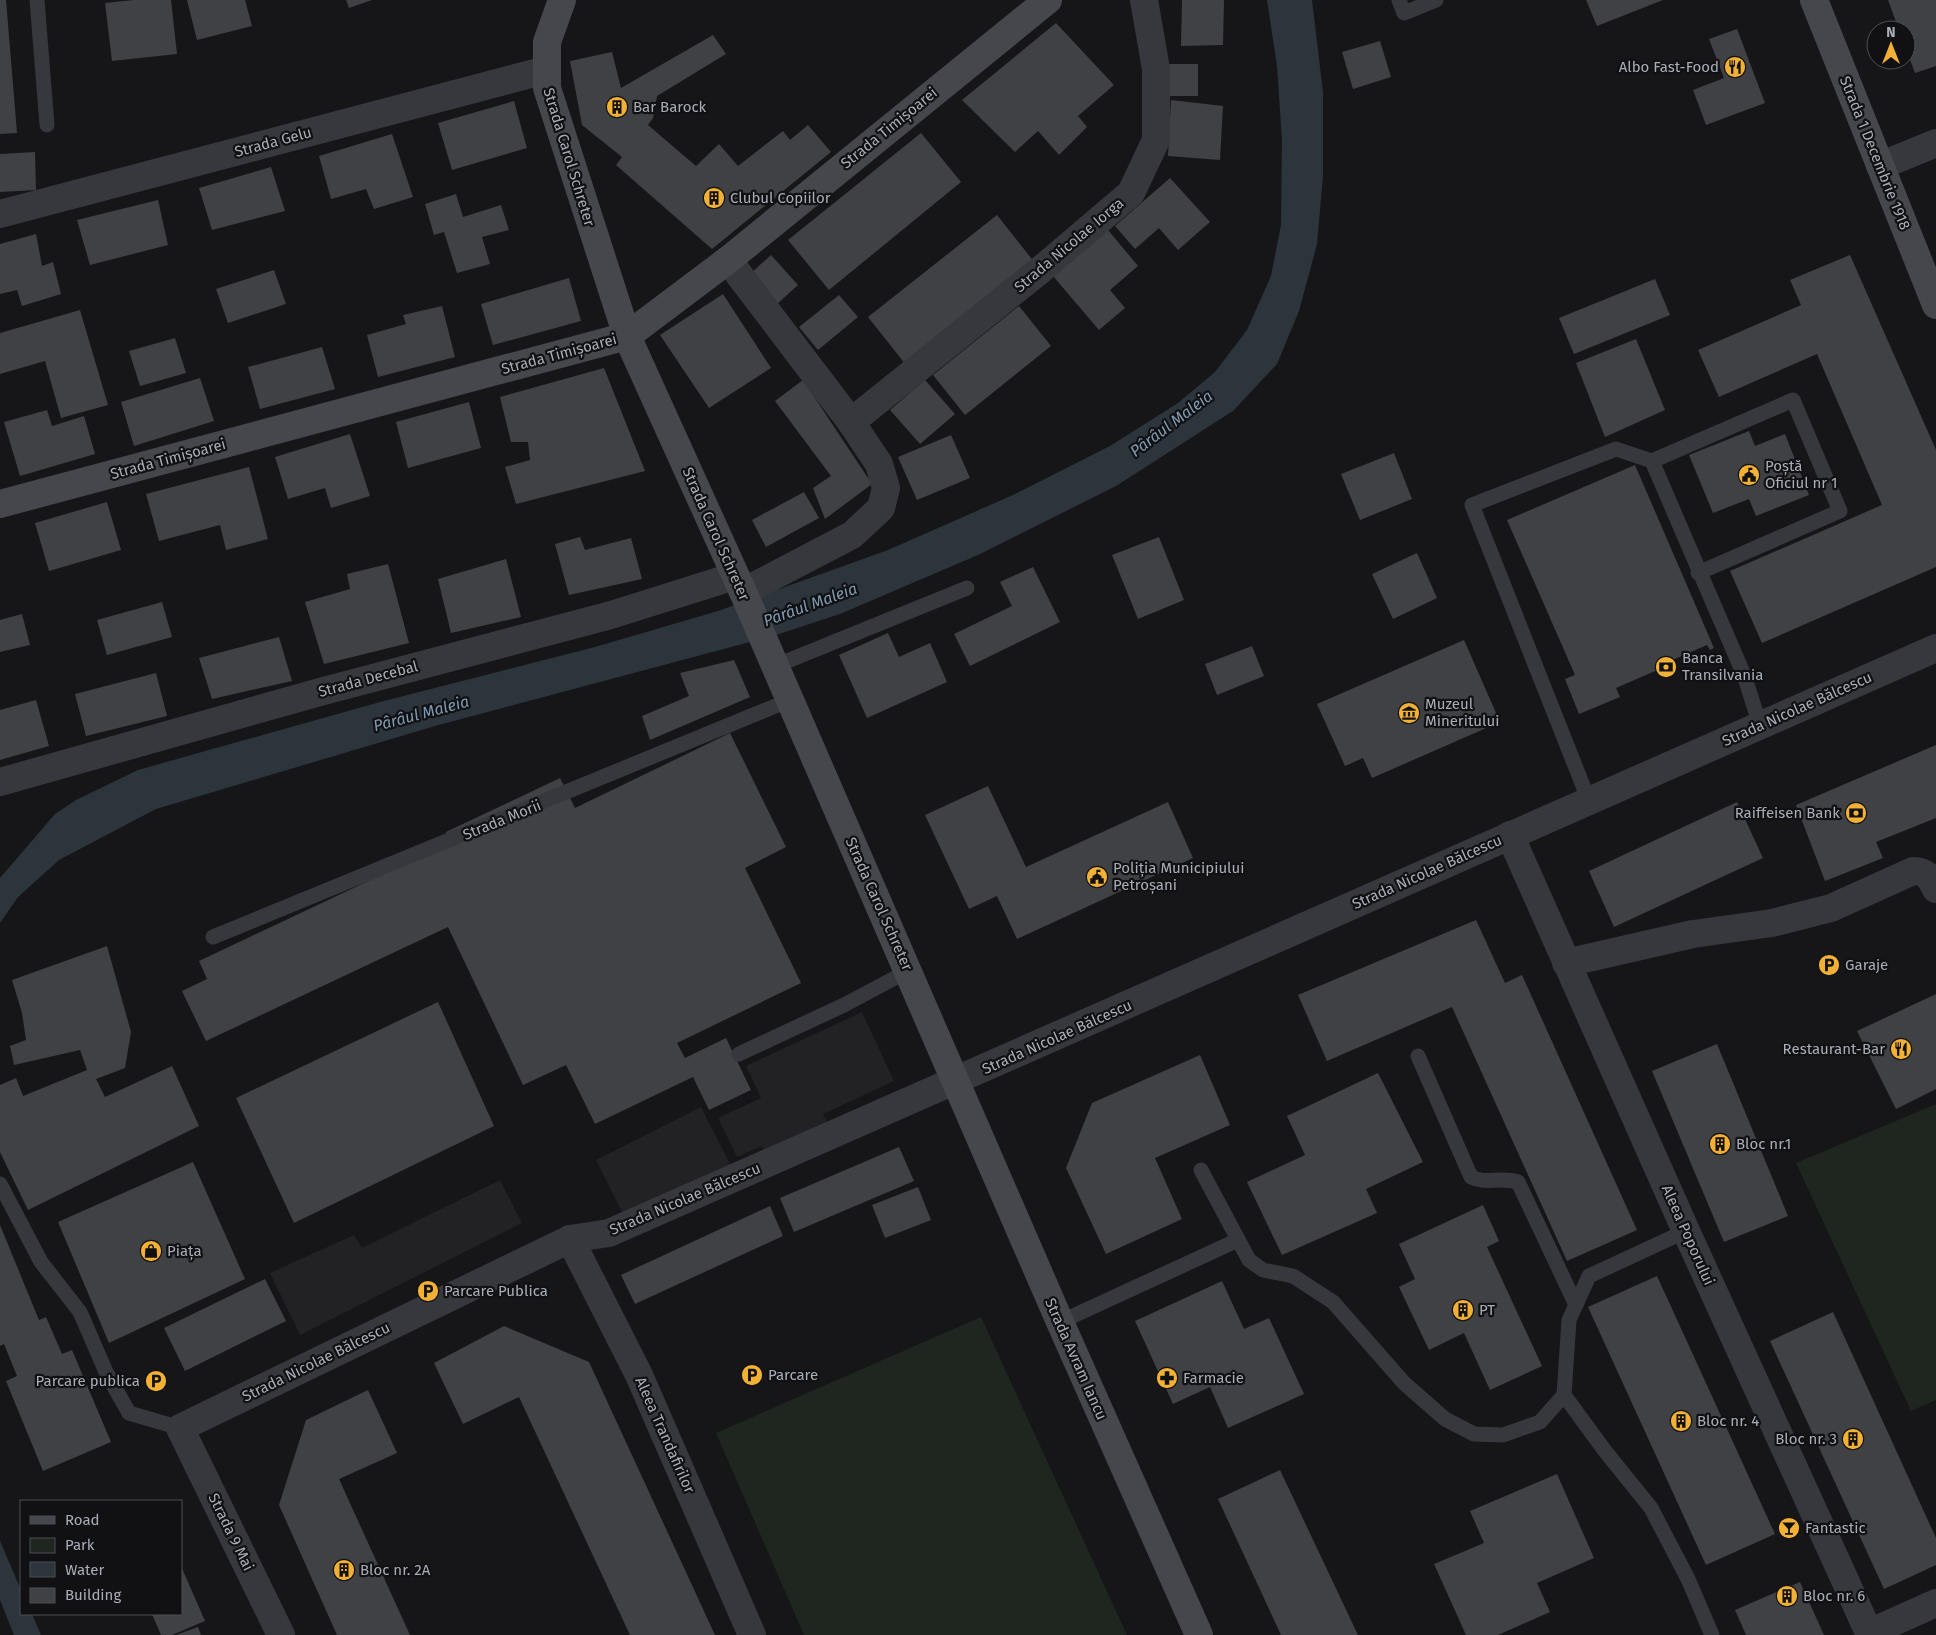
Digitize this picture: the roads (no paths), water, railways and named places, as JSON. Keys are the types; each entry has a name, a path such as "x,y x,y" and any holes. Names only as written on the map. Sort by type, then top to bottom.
{"street":[{"name":"Strada Carol Schreter","path":"562,0 547,42 546,70 552,108 627,336 739,584 957,1081"},
{"name":"Strada Timișoarei","path":"0,504 627,336 728,260 1048,0"},
{"name":"Strada Nicolae Iorga","path":"851,422 1038,272 1131,193 1156,140 1156,69 1144,0"},
{"name":"Strada 1 Decembrie 1918","path":"1814,0 1936,305"},
{"name":"Strada Gelu","path":"0,214 546,70"},
{"path":"1880,166 1936,143"},
{"path":"728,260 851,422 879,464 886,488 881,508 852,536 739,584"},
{"name":"Strada Decebal","path":"0,782 320,692 611,615 739,584"},
{"name":"Strada Nicolae Bălcescu","path":"180,1428 570,1239 609,1233 1936,648"},
{"name":"Aleea Poporului","path":"1510,835 1566,964 1869,1634 1936,1603"},
{"path":"1566,964 1693,934 1772,923 1831,908 1913,871 1922,871 1930,877 1936,889"},
{"name":"Strada Avram Iancu","path":"957,1081 1060,1322 1199,1635"},
{"name":"Aleea Trandafirilor","path":"570,1239 639,1375 752,1635"},
{"name":"Strada 9 Mai","path":"180,1428 281,1635"}],"lane":[{"path":"37,0 47,125"},
{"path":"1399,0 1404,13 1436,0"},
{"path":"1589,801 1472,505 1616,448 1652,461 1793,400 1840,512 1698,573"},
{"path":"1652,461 1698,573 1744,674 1760,726"},
{"path":"774,666 968,588"},
{"name":"Strada Morii","path":"213,937 790,700"},
{"path":"739,1054 844,1005 908,971"},
{"path":"1418,1056 1471,1177 1481,1182 1503,1178 1518,1182 1576,1305"},
{"path":"1200,1170 1249,1260 1264,1270 1293,1276 1333,1302 1404,1382 1445,1419 1474,1434 1503,1435 1540,1422 1564,1395 1569,1320 1589,1276 1686,1231"},
{"path":"0,1184 41,1262 80,1312 106,1372 128,1412 180,1428"},
{"path":"1060,1322 1238,1240"},
{"path":"1564,1395 1605,1452 1652,1508 1688,1579 1712,1635"}],"water":[{"name":"Pârâul Maleia","path":"1267,0 1312,0 1323,92 1323,176 1317,244 1299,311 1277,364 1233,411 1116,486 978,555 840,614 776,635 435,726 156,809 59,860 18,897 0,923 0,878 55,814 76,800 138,770 380,702 595,647 718,611 888,550 1013,495 1110,446 1178,403 1215,372 1247,330 1271,276 1281,225 1282,140 1277,66"},
{"path":"0,1541 20,1588 20,1615 32,1615 41,1635 14,1635 0,1600"}],"place":[{"name":"Albo Fast-Food","path":"1735,67"},
{"name":"Bar Barock","path":"617,107"},
{"name":"Clubul Copiilor","path":"714,198"},
{"name":"Poștă Oficiul nr 1","path":"1749,475"},
{"name":"Banca Transilvania","path":"1666,667"},
{"name":"Muzeul Mineritului","path":"1409,713"},
{"name":"Raiffeisen Bank","path":"1856,813"},
{"name":"Poliția Municipiului Petroșani","path":"1097,877"},
{"name":"Garaje","path":"1829,965"},
{"name":"Restaurant-Bar","path":"1901,1049"},
{"name":"Bloc nr.1","path":"1720,1144"},
{"name":"Piața","path":"151,1251"},
{"name":"Parcare Publica","path":"428,1291"},
{"name":"PT","path":"1463,1310"},
{"name":"Parcare","path":"752,1375"},
{"name":"Farmacie","path":"1167,1378"},
{"name":"Parcare publica","path":"156,1381"},
{"name":"Bloc nr. 4","path":"1681,1421"},
{"name":"Bloc nr. 3","path":"1853,1439"},
{"name":"Fantastic","path":"1789,1528"},
{"name":"Bloc nr. 2A","path":"344,1570"},
{"name":"Bloc nr. 6","path":"1787,1596"}]}
